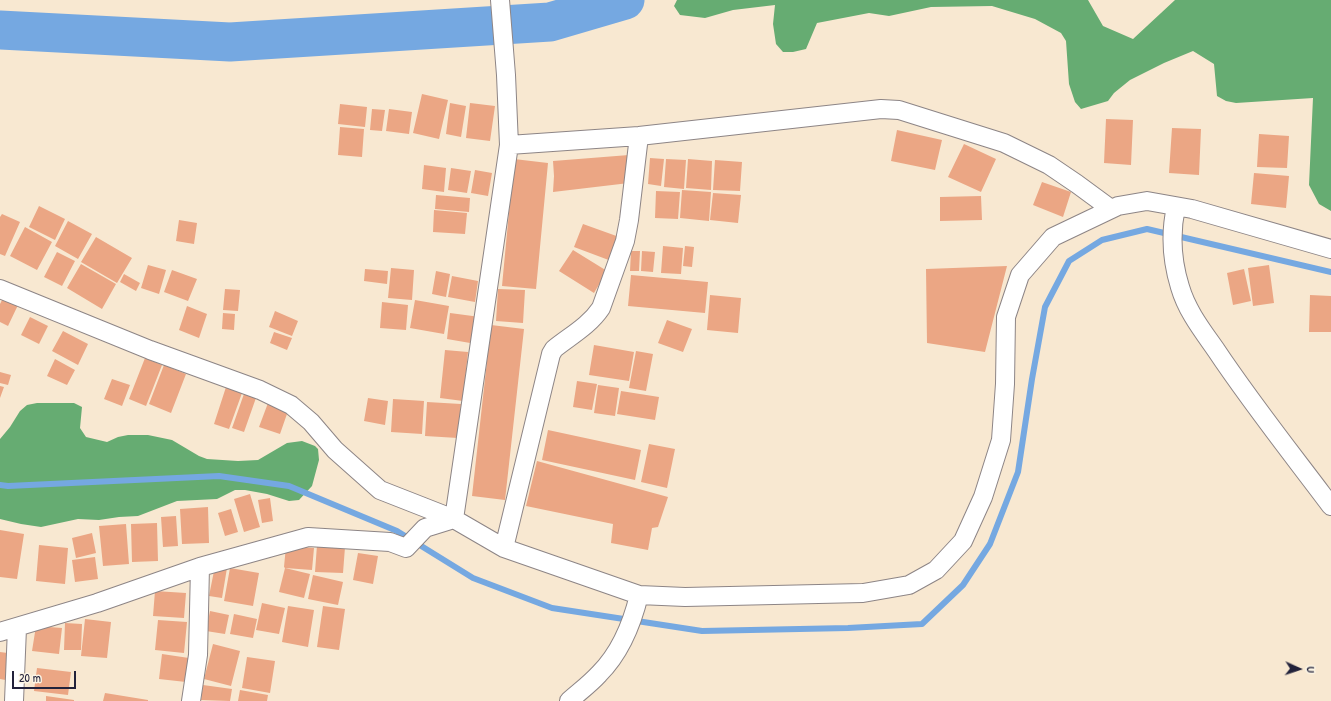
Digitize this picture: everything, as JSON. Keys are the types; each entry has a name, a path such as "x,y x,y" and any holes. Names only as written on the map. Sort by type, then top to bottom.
{"street":[{"path":"454,520 509,145 506,75 500,0"},
{"path":"509,145 639,136 881,109 899,110 1004,143 1048,165 1077,184 1111,210"},
{"path":"504,548 551,354 596,316 601,308 625,240 629,220 639,136"},
{"path":"0,289 150,350 260,390 291,405 311,422 336,450 380,490 454,520 504,548 638,601 685,597 863,593 910,585 936,570 963,541 983,498 1001,440 1005,384 1006,317 1020,275 1053,237 1118,206 1147,201 1192,210 1331,249"},
{"path":"1176,207 1172,224 1172,243 1180,288 1189,310 1230,372 1331,506"},
{"path":"14,701 8,630 96,603 200,567 308,537 390,542 406,548 425,528 454,520"},
{"path":"191,701 198,655 200,567"},
{"path":"569,701 600,674 614,656 628,631 638,601"}],"green space":[{"path":"677,0 1088,0 1103,26 1133,39 1175,0 1331,0 1331,211 1319,204 1309,185 1313,98 1236,103 1226,101 1217,96 1214,64 1193,51 1164,63 1130,80 1114,93 1108,101 1081,109 1075,102 1069,84 1066,41 1061,33 1035,19 992,6 931,7 889,16 869,13 817,23 806,49 793,52 783,52 776,44 773,24 775,5 733,10 705,18 680,15 674,6"},
{"path":"37,403 74,403 82,407 80,428 86,437 107,442 118,437 128,435 148,435 172,440 207,459 238,461 258,460 287,443 302,441 315,446 318,449 319,460 312,486 299,500 289,501 267,494 245,490 235,490 217,499 177,501 138,516 99,520 78,519 41,527 21,524 0,519 0,439 20,411 27,405"}],"building":[{"path":"422,94 448,100 439,139 413,133"},
{"path":"450,103 466,106 461,137 446,134"},
{"path":"470,103 495,106 490,141 466,138"},
{"path":"340,104 367,107 365,127 338,124"},
{"path":"372,109 385,110 382,131 370,130"},
{"path":"389,109 412,112 409,134 386,131"},
{"path":"1106,119 1133,120 1131,165 1104,163"},
{"path":"340,127 364,129 362,157 338,155"},
{"path":"1172,128 1201,129 1199,175 1169,173"},
{"path":"897,130 942,140 935,170 891,161"},
{"path":"1259,134 1289,136 1287,168 1257,167"},
{"path":"964,144 996,159 981,192 948,177"},
{"path":"629,155 629,183 553,192 553,161"},
{"path":"650,158 664,159 661,186 648,184"},
{"path":"514,159 548,163 536,289 502,286"},
{"path":"666,159 686,160 684,189 664,187"},
{"path":"688,159 712,161 711,190 686,188"},
{"path":"715,160 742,162 740,191 713,190"},
{"path":"424,165 446,168 444,192 422,189"},
{"path":"451,168 471,171 467,193 448,190"},
{"path":"475,170 492,173 488,196 471,193"},
{"path":"1254,173 1289,176 1286,208 1251,204"},
{"path":"1042,182 1071,192 1063,217 1033,205"},
{"path":"682,190 711,192 709,221 680,218"},
{"path":"656,191 680,192 678,219 655,218"},
{"path":"713,193 741,195 738,223 710,220"},
{"path":"436,195 470,198 469,212 435,209"},
{"path":"981,196 982,220 940,221 940,197"},
{"path":"39,206 65,219 55,240 29,227"},
{"path":"434,210 467,213 465,234 433,232"},
{"path":"2,214 20,222 5,256 0,254 0,217"},
{"path":"179,220 197,223 194,244 176,241"},
{"path":"68,221 92,234 78,259 55,246"},
{"path":"583,224 622,238 614,262 574,247"},
{"path":"25,227 52,242 37,270 10,256"},
{"path":"96,237 132,258 117,283 81,262"},
{"path":"663,246 683,248 681,274 661,273"},
{"path":"685,246 694,247 692,267 683,266"},
{"path":"573,250 607,271 594,293 559,271"},
{"path":"631,251 640,251 639,271 630,271"},
{"path":"642,251 655,252 653,272 641,271"},
{"path":"57,252 75,261 62,286 44,277"},
{"path":"81,264 116,284 102,309 67,288"},
{"path":"148,265 166,270 159,294 141,288"},
{"path":"1269,265 1274,303 1253,306 1248,268"},
{"path":"1007,266 985,352 927,343 926,269"},
{"path":"391,268 414,270 412,300 388,298"},
{"path":"365,269 388,271 387,284 364,281"},
{"path":"1244,269 1251,301 1233,305 1227,273"},
{"path":"172,270 197,279 188,301 164,292"},
{"path":"436,271 450,274 446,297 432,294"},
{"path":"124,274 140,283 136,291 120,282"},
{"path":"631,275 708,282 705,313 628,306"},
{"path":"452,276 478,281 475,302 448,297"},
{"path":"225,289 240,290 238,311 223,310"},
{"path":"498,289 525,290 523,323 496,321"},
{"path":"710,295 741,298 738,333 707,330"},
{"path":"1310,295 1331,296 1331,332 1309,332"},
{"path":"3,298 18,305 8,326 0,322 0,304"},
{"path":"415,300 449,306 444,334 410,328"},
{"path":"382,302 408,305 406,330 380,328"},
{"path":"187,306 207,314 199,338 179,330"},
{"path":"275,311 298,321 292,336 269,327"},
{"path":"223,313 235,314 234,330 222,329"},
{"path":"450,313 480,317 476,344 447,339"},
{"path":"30,317 48,326 39,344 21,335"},
{"path":"667,320 692,329 683,352 658,343"},
{"path":"491,325 524,329 505,500 472,496"},
{"path":"63,331 88,344 78,365 52,351"},
{"path":"274,332 292,338 287,350 270,343"},
{"path":"594,345 634,352 629,381 589,375"},
{"path":"445,350 468,352 463,401 440,398"},
{"path":"636,351 653,354 646,391 629,388"},
{"path":"145,358 162,365 146,406 129,399"},
{"path":"55,359 75,370 67,385 47,376"},
{"path":"164,365 186,374 171,413 149,404"},
{"path":"0,372 11,375 8,385 0,383"},
{"path":"112,379 130,385 122,406 104,399"},
{"path":"577,381 597,384 592,410 573,407"},
{"path":"598,385 619,388 615,416 594,413"},
{"path":"0,386 4,387 0,398"},
{"path":"226,387 242,393 229,429 214,424"},
{"path":"245,391 257,395 244,432 232,428"},
{"path":"621,391 659,397 655,420 617,414"},
{"path":"368,398 388,401 385,425 364,421"},
{"path":"393,399 424,401 422,434 391,432"},
{"path":"427,402 461,404 458,438 425,436"},
{"path":"268,403 288,411 280,434 259,427"},
{"path":"548,430 641,450 635,480 542,460"},
{"path":"649,444 675,449 667,488 641,482"},
{"path":"537,461 668,497 658,527 652,528 648,550 611,543 613,524 526,506"},
{"path":"250,494 260,527 244,532 234,499"},
{"path":"270,498 273,521 262,523 258,500"},
{"path":"208,507 209,543 182,544 180,509"},
{"path":"231,509 238,532 225,536 218,513"},
{"path":"176,516 178,546 163,547 161,517"},
{"path":"157,523 158,561 132,562 131,524"},
{"path":"126,524 129,564 103,566 99,526"},
{"path":"0,530 24,534 17,579 0,577"},
{"path":"92,533 96,553 76,558 72,538"},
{"path":"39,545 68,548 65,584 36,581"},
{"path":"317,545 345,547 343,573 315,572"},
{"path":"286,546 314,548 312,570 285,568"},
{"path":"358,553 378,556 373,584 353,580"},
{"path":"95,557 98,579 75,582 72,560"},
{"path":"215,566 227,568 222,598 209,596"},
{"path":"230,568 259,573 253,606 224,601"},
{"path":"285,568 310,574 304,598 279,592"},
{"path":"313,575 343,582 338,605 308,599"},
{"path":"155,591 186,593 184,618 153,616"},
{"path":"262,603 285,608 279,634 256,630"},
{"path":"288,606 314,610 308,647 282,642"},
{"path":"323,606 345,609 339,650 317,647"},
{"path":"210,611 229,615 225,634 206,631"},
{"path":"234,614 257,619 253,638 230,634"},
{"path":"85,619 111,622 107,658 81,656"},
{"path":"158,620 187,622 184,653 155,650"},
{"path":"65,623 82,624 81,650 64,650"},
{"path":"36,626 62,628 59,654 32,651"},
{"path":"213,644 240,651 231,686 204,679"},
{"path":"0,652 15,654 11,681 0,679"},
{"path":"162,654 189,658 186,682 159,679"},
{"path":"247,657 275,661 270,693 242,688"},
{"path":"37,668 71,672 68,695 34,691"},
{"path":"203,685 232,689 230,701 201,700"},
{"path":"240,690 268,695 267,701 238,701"},
{"path":"105,693 148,700 148,701 103,701"},
{"path":"46,696 74,700 74,701 46,701"}],"waterway":[{"path":"0,30 230,42 550,22 625,0"},
{"path":"0,485 8,486 219,476 289,486 397,531 473,578 552,608 702,631 848,628 922,624 963,585 990,544 1018,472 1032,379 1045,307 1069,261 1102,240 1147,229 1331,272"}]}
